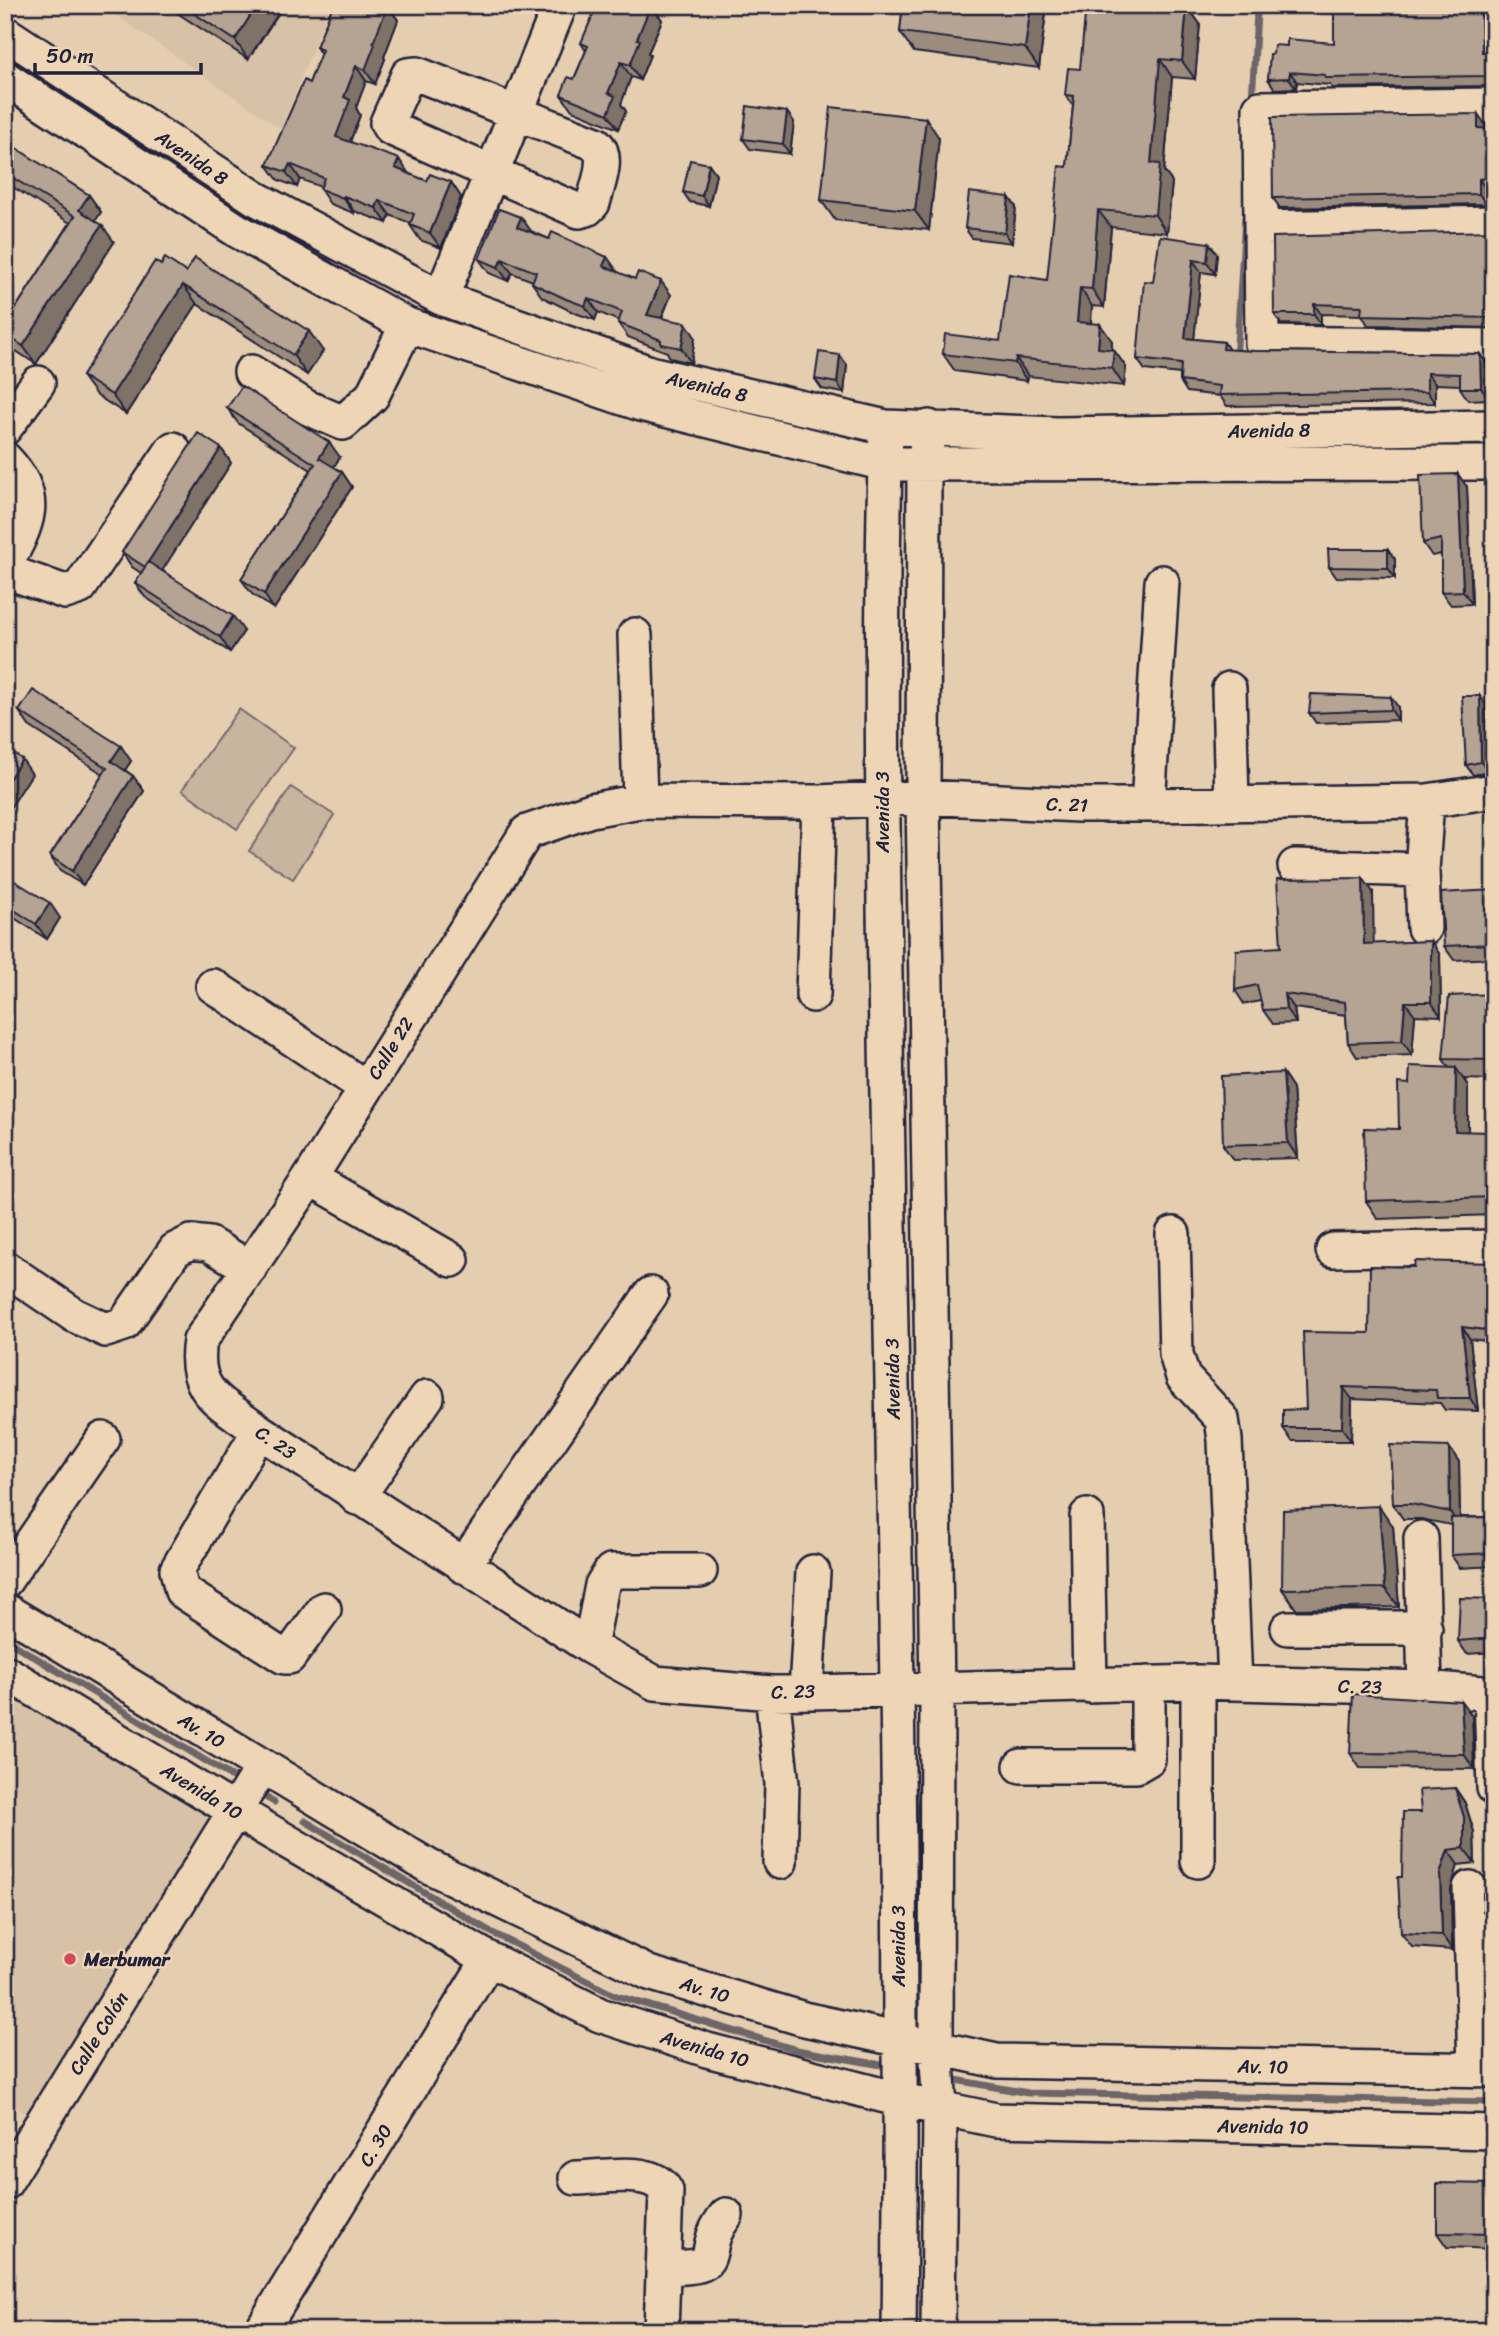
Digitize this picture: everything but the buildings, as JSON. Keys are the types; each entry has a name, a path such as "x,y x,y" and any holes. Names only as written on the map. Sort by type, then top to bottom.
{"street":[{"path":"441,298 560,5"},
{"name":"Avenida 8","path":"5,33 255,198 441,298 650,373 886,427 1058,434 1494,427"},
{"path":"417,74 517,112 596,144 602,149 603,158 593,204 579,211 493,174 397,132 387,123 408,75 417,74"},
{"name":"Avenida 8","path":"5,78 238,231 407,325 641,404 884,464 1494,463"},
{"path":"1494,105 1260,108 1262,343 1494,346"},
{"path":"1261,228 1494,223"},
{"path":"251,372 306,407 343,423 372,396 407,325"},
{"path":"5,565 23,532 29,504 22,478 6,449 38,383"},
{"name":"Avenida 3","path":"886,427 882,798 897,1690 898,2039 901,2100 899,2331"},
{"name":"Avenida 3","path":"929,427 924,466 923,797 937,1689 936,2046 940,2109 938,2331"},
{"path":"5,571 65,592 80,587 173,449"},
{"path":"1148,805 1162,582"},
{"path":"635,635 640,801"},
{"path":"1229,689 1232,802"},
{"name":"C. 21","path":"640,801 819,802 923,797 1078,805 1148,805 1427,801 1494,791"},
{"name":"Calle 22","path":"196,1365 200,1341 310,1178 527,832 591,810 640,801"},
{"path":"1424,928 1422,870 1427,801"},
{"path":"813,995 819,802"},
{"path":"1294,866 1422,870"},
{"path":"213,986 365,1087"},
{"path":"310,1178 452,1260"},
{"path":"1172,1234 1176,1354 1183,1377 1222,1419 1225,1440 1235,1683"},
{"path":"5,1268 74,1315 106,1330 124,1324 176,1250 191,1242 209,1244 250,1268"},
{"path":"1333,1250 1494,1247"},
{"path":"463,1566 651,1294"},
{"name":"C. 23","path":"196,1365 207,1391 259,1431 357,1498 590,1647 655,1683 772,1693 806,1690 1198,1682 1425,1688 1492,1694"},
{"path":"357,1498 427,1397"},
{"path":"259,1431 177,1570 177,1581 182,1591 284,1657 289,1657 324,1609"},
{"path":"5,1581 103,1439"},
{"path":"1087,1516 1090,1686"},
{"path":"1421,1538 1425,1688"},
{"path":"590,1647 602,1585 611,1571 700,1571"},
{"path":"806,1690 813,1572"},
{"name":"Av. 10","path":"5,1610 428,1866 649,1973 804,2019 997,2061 1484,2070"},
{"path":"1288,1628 1425,1628"},
{"name":"Avenida 10","path":"5,1672 235,1811 489,1959 600,2015 707,2050 901,2100 996,2120 1494,2132"},
{"path":"1198,1682 1198,1861"},
{"path":"1021,1766 1136,1766 1148,1759 1148,1683"},
{"path":"772,1693 782,1784 780,1862"},
{"path":"1492,1694 1493,1770"},
{"name":"Calle Colón","path":"5,2183 262,1767"},
{"path":"277,1835 302,1790"},
{"path":"1470,1888 1484,2070"},
{"name":"C. 30","path":"261,2331 489,1959"},
{"path":"576,2178 648,2177 661,2182 666,2191 661,2331"},
{"path":"663,2267 696,2269 704,2264 710,2255 718,2225 726,2215"}],"shaded area":[{"path":"101,5 330,5 281,129"},
{"path":"239,709 294,748 237,829 182,790"},
{"path":"291,787 334,815 293,879 249,851"},
{"name":"Merbumar","path":"5,1686 221,1818 35,2119 5,2100"}],"waterway":[{"path":"1252,101 1257,12 1266,5"},
{"path":"78,105 247,216 329,263"},
{"path":"1236,360 1245,218"},
{"path":"5,1639 234,1778"},
{"path":"265,1797 274,1802"},
{"path":"305,1821 491,1932 614,1995 797,2050 887,2066"},
{"path":"950,2079 1028,2093 1494,2102"}],"place":[{"name":"Merbumar","path":"70,1959"}]}
